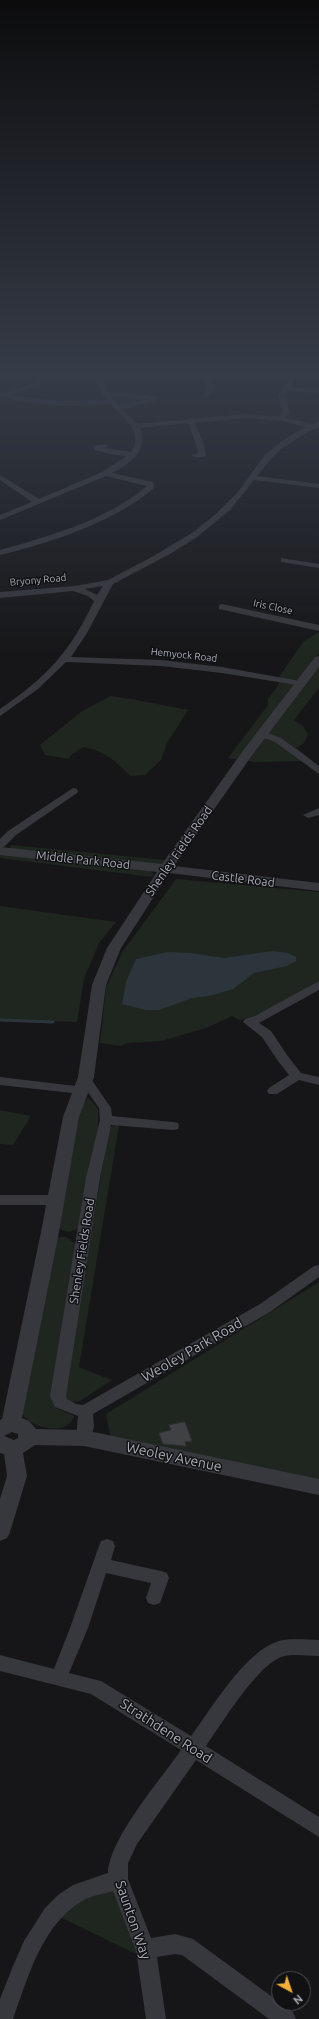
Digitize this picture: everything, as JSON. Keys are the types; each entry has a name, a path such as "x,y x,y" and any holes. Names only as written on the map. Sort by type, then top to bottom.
{"street":[{"path":"0,518 113,470"},
{"path":"74,588 110,582 176,548 201,531 239,496 259,470"},
{"path":"0,553 51,537 100,517 126,505 151,486 150,484 140,481 127,480 105,474"},
{"path":"0,477 30,498 39,502"},
{"path":"253,478 319,486"},
{"path":"284,560 319,566"},
{"path":"0,713 23,697 65,659 84,633 99,600 110,582"},
{"name":"Bryony Road","path":"0,595 74,588 91,594 99,600"},
{"name":"Iris Close","path":"222,607 319,628"},
{"name":"Hemyock Road","path":"65,659 169,664 222,670 300,684"},
{"name":"Shenley Fields Road","path":"6,1427 15,1410 20,1374 71,1118 84,1078 99,985 114,948 167,868 262,734 319,659"},
{"path":"262,734 278,740 319,771"},
{"path":"0,845 12,833 73,791"},
{"path":"308,815 319,811"},
{"name":"Middle Park Road","path":"0,851 167,868"},
{"name":"Castle Road","path":"167,868 319,887"},
{"path":"319,985 259,1019 249,1022 267,1034 282,1058 297,1076 319,1081"},
{"path":"273,1091 297,1076"},
{"path":"0,1081 84,1078"},
{"name":"Shenley Fields Road","path":"84,1078 105,1108 106,1120 93,1178 58,1396 60,1403 74,1410 85,1411"},
{"path":"106,1120 173,1126"},
{"path":"0,1200 55,1200"},
{"name":"Weoley Park Road","path":"85,1411 265,1308 319,1270"},
{"path":"84,1438 86,1426 85,1411"},
{"path":"6,1427 24,1427 28,1434 28,1437 20,1446 6,1446"},
{"name":"Weoley Avenue","path":"28,1437 84,1438 319,1487"},
{"path":"0,1532 17,1476 15,1459 6,1446"},
{"path":"58,1679 102,1565 107,1546"},
{"path":"102,1565 161,1578 154,1598"},
{"name":"Saunton Way","path":"156,2019 146,1949 138,1933 118,1880 118,1862 130,1837 240,1683 258,1662 282,1648 319,1648"},
{"name":"Strathdene Road","path":"0,1663 58,1679 95,1687 130,1707 319,1828"},
{"path":"3,2019 28,1952 52,1913 80,1892 118,1880"},
{"path":"146,1949 175,1944 186,1946 286,2019"}],"shaded area":[{"path":"319,632 319,653 316,657 319,658 319,688 294,720 303,726 308,734 304,743 297,748 313,761 255,762 228,758 268,705 268,699 279,684 279,677 303,642"},
{"path":"110,696 188,710 167,743 161,760 145,775 130,776 109,757 97,751 83,747 71,755 69,759 45,755 40,745 81,712"},
{"path":"11,845 165,860 161,865 9,849"},
{"path":"0,854 148,870 154,874 152,877 0,858"},
{"path":"176,879 319,892 319,981 266,1013 240,1020 232,1016 206,1028 162,1041 127,1043 120,1046 100,1043 106,987 123,951"},
{"path":"0,906 116,922 99,943 84,979 77,1022 0,1020"},
{"path":"273,951 288,953 296,957 296,961 287,966 254,973 233,989 209,996 192,998 159,1010 146,1010 122,1004 126,982 136,959 168,952 191,953 224,958"},
{"path":"88,1097 98,1109 98,1131 78,1228 68,1232 59,1227 80,1110"},
{"path":"0,1110 31,1116 13,1145 0,1144"},
{"path":"119,1125 79,1367 112,1380 80,1401 69,1402 64,1397 109,1128"},
{"path":"58,1237 66,1237 76,1244 52,1399 56,1408 74,1416 70,1423 65,1427 50,1428 42,1427 28,1420 23,1415 22,1407 54,1239"},
{"path":"319,1282 319,1481 111,1440 106,1414"},
{"path":"115,1891 142,1957 58,1916 85,1899 98,1894"}],"building":[{"path":"185,1422 192,1441 185,1442 186,1446 163,1444 159,1433 171,1430 169,1425"}],"waterway":[{"path":"0,1020 53,1022"}]}
